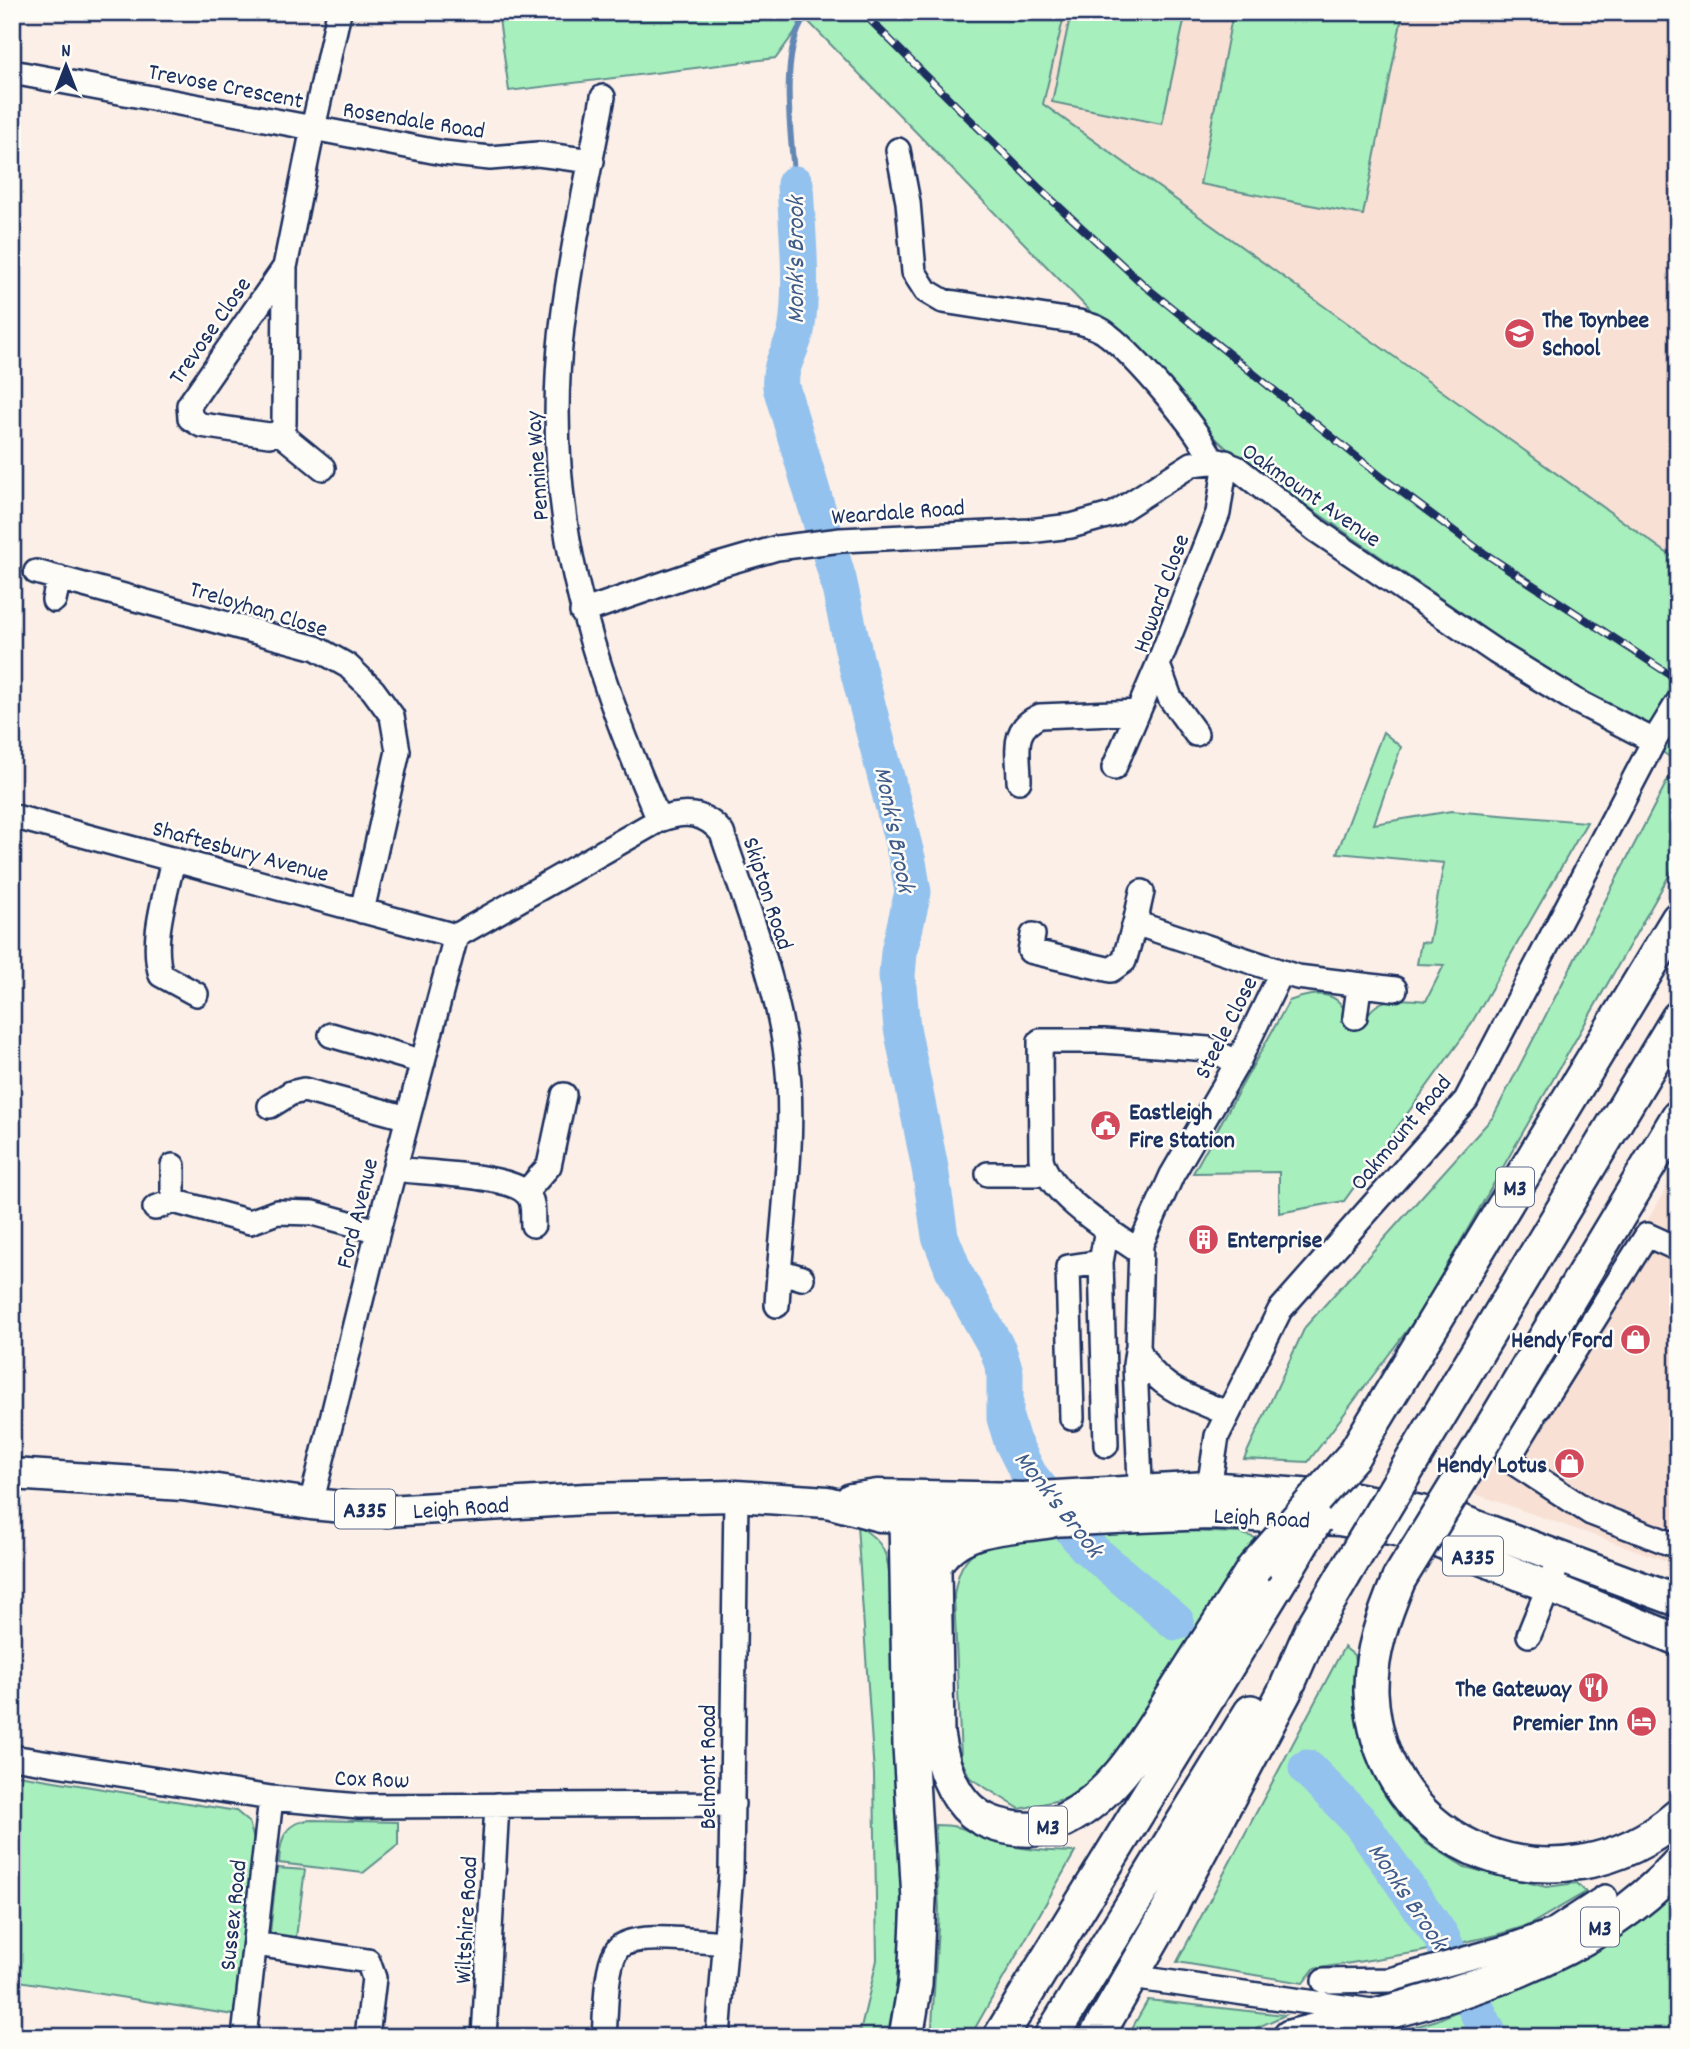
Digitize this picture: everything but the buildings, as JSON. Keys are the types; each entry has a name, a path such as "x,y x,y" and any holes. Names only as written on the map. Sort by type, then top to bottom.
{"highway":[{"name":"M3","path":"910,1511 934,1566 937,1734 942,1764 959,1799 986,1822 1020,1830 1054,1825 1076,1813 1113,1783 1353,1456 1678,919"},
{"name":"M3","path":"1096,2037 1285,1691 1311,1631 1678,1018"},
{"path":"1678,1117 1399,1579 1376,1643 1371,1692 1381,1743 1402,1788 1441,1829 1474,1851 1514,1863 1573,1865 1609,1858 1637,1846 1678,1816"},
{"path":"906,2037 915,1984 919,1899 911,1746 910,1511"},
{"path":"934,1566 948,1545 969,1533 1049,1521"},
{"name":"M3","path":"1000,2037 1270,1569"},
{"name":"M3","path":"1051,2037 1269,1684 1311,1631"},
{"name":"M3","path":"1290,2037 1396,2010 1510,1961 1570,1946 1620,1914 1678,1864"}],"main road":[{"name":"Leigh Road","path":"12,1474 183,1485 312,1504 422,1511 586,1499 736,1496 1049,1521 1105,1519 1140,1504"},
{"name":"Leigh Road","path":"827,1502 877,1495 910,1511 1023,1498 1081,1496 1140,1504 1367,1499 1455,1518 1678,1601"},
{"name":"Leigh Road","path":"1207,1501 1396,1530 1443,1543 1678,1640"}],"street":[{"name":"Trevose Crescent","path":"12,72 313,128 339,12"},
{"name":"Pennine Way","path":"603,97 562,328 558,468 569,556 582,612 624,740 659,820"},
{"name":"Rosendale Road","path":"313,128 455,154 489,158 538,154 592,161"},
{"name":"Trevose Close","path":"285,267 189,405 190,418 201,425 269,435 280,433 284,424 285,267 313,128"},
{"name":"Oakmount Avenue","path":"898,150 908,202 914,272 926,291 943,301 1069,320 1097,328 1115,341 1197,431 1219,461 1433,612 1576,701 1654,741"},
{"path":"280,433 323,468"},
{"name":"Weardale Road","path":"582,612 715,566 777,548 841,540 1028,531 1071,526 1114,514 1184,467 1219,461"},
{"name":"Howard Close","path":"1196,734 1170,698 1158,665 1218,513 1219,461"},
{"name":"Treloyhan Close","path":"36,572 56,589 316,648 348,666 373,690 392,716 398,751 362,911"},
{"path":"1114,768 1158,665"},
{"name":"Oakmount Road","path":"1207,1501 1217,1436 1280,1310 1466,1100 1672,711"},
{"path":"1019,781 1019,732 1026,722 1040,716 1138,712"},
{"name":"Skipton Road","path":"456,936 659,820 678,813 695,814 712,820 722,832 778,1003 787,1057 788,1146 777,1305"},
{"name":"Shaftesbury Avenue","path":"12,816 456,936"},
{"path":"173,859 159,930 157,962 161,975 196,994"},
{"path":"1033,935 1030,951 1111,970 1124,961 1142,892"},
{"name":"Steele Close","path":"1135,923 1281,973 1395,989"},
{"name":"Ford Avenue","path":"312,1504 378,1231 456,936"},
{"name":"Steele Close","path":"1140,1504 1135,1365 1146,1285 1140,1252 1172,1175 1238,1062 1281,973"},
{"path":"1354,1017 1359,986"},
{"path":"331,1035 423,1062"},
{"path":"1140,1252 1107,1229 1045,1174 1041,1158 1040,1041 1104,1041 1208,1049 1238,1062"},
{"path":"270,1106 291,1093 304,1090 325,1093 408,1118"},
{"path":"526,1192 549,1166 564,1095"},
{"path":"173,1166 164,1205 250,1222 278,1212 313,1213 378,1231"},
{"path":"395,1169 459,1175 507,1184 526,1192 532,1203 533,1225"},
{"path":"988,1174 1045,1174"},
{"path":"1106,1445 1101,1262 1107,1229"},
{"path":"1678,1248 1647,1235 1508,1459 1591,1513 1669,1543 1678,1542"},
{"path":"1072,1418 1068,1267 1101,1262"},
{"path":"779,1271 802,1278"},
{"path":"1138,1348 1149,1371 1160,1382 1227,1413"},
{"name":"Belmont Road","path":"718,2037 733,1804 736,1496"},
{"path":"1529,1635 1561,1556"},
{"name":"Cox Row","path":"12,1757 271,1798 359,1806 733,1804"},
{"name":"Sussex Road","path":"244,2037 271,1798"},
{"name":"Wiltshire Road","path":"484,2037 497,1805"},
{"path":"1324,1981 1390,1980 1418,1973 1510,1961 1605,1897"},
{"path":"604,2037 610,1971 614,1953 619,1946 630,1940 647,1939 725,1943"},
{"path":"255,1944 368,1961 374,1978 367,2037"},
{"path":"1131,1977 1396,2010"}],"shaded area":[{"name":"The Toynbee School","path":"1065,12 1678,12 1678,561 1043,104"},
{"path":"1678,1167 1678,1565 1470,1492 1632,1221 1645,1225"}],"green space":[{"path":"498,12 1065,12 1043,104 1678,561 1678,860 1420,1313 1308,1462 1244,1459 1305,1327 1493,1117 1677,762 1235,456 1199,423 805,18 776,58 509,91"},
{"path":"1071,12 1186,12 1162,124 1052,102"},
{"path":"1233,12 1403,12 1363,215 1200,184"},
{"path":"1383,732 1401,747 1374,824 1451,811 1587,822 1467,1031 1344,1201 1279,1213 1279,1172 1193,1173 1289,1001 1304,996 1327,995 1339,1002 1344,1009 1341,1022 1364,1025 1373,1008 1380,1003 1397,999 1426,1001 1444,965 1417,964 1421,942 1429,943 1444,863 1337,853"},
{"path":"857,1525 875,1538 884,1551 891,1589 902,1846 899,1972 889,2037 859,2037 877,1960 874,1774"},
{"path":"1074,1532 1240,1533 1256,1538 1114,1765 1068,1798 1020,1809 970,1778 961,1759 954,1595 965,1561 974,1552 990,1544 1014,1538"},
{"path":"1344,1647 1354,1655 1367,1745 1400,1814 1426,1843 1465,1867 1546,1887 1577,1883 1586,1892 1529,1925 1419,1952 1314,1969 1303,1983 1177,1962"},
{"path":"12,1774 236,1811 249,1822 254,1840 234,2015 12,1980"},
{"path":"313,1820 398,1822 398,1845 363,1873 279,1863 283,1839 290,1827"},
{"path":"935,1825 961,1828 1013,1846 1075,1852 970,2037 952,2037 932,2026 939,1909"},
{"path":"277,1868 305,1870 295,1945 269,1942"},
{"path":"1678,1887 1675,2037 1382,2037 1437,2020 1595,1951"},
{"path":"1148,2000 1285,2015 1236,2037 1127,2037"}],"waterway":[{"name":"Monk's Brook","path":"795,184 789,120 790,69 799,27 810,12"},
{"name":"Monk's Brook","path":"795,184 799,308 795,334 782,370 781,387 838,579 855,658 908,862 913,892 899,952 897,976 902,1028 930,1168 940,1236 955,1274 998,1350 1005,1372 1005,1418 1012,1441 1029,1475 1086,1546 1176,1622"},
{"name":"Monks Brook","path":"1307,1768 1360,1822 1440,1935 1490,2037"}],"railway":[{"path":"862,12 1040,189 1146,287 1383,478 1478,549 1678,680"}],"place":[{"name":"The Toynbee School","path":"1519,333"},
{"name":"Eastleigh Fire Station","path":"1106,1125"},
{"name":"Enterprise","path":"1204,1239"},
{"name":"Hendy Ford","path":"1636,1339"},
{"name":"Hendy Lotus","path":"1570,1464"},
{"name":"The Gateway","path":"1594,1688"},
{"name":"Premier Inn","path":"1641,1722"}]}
